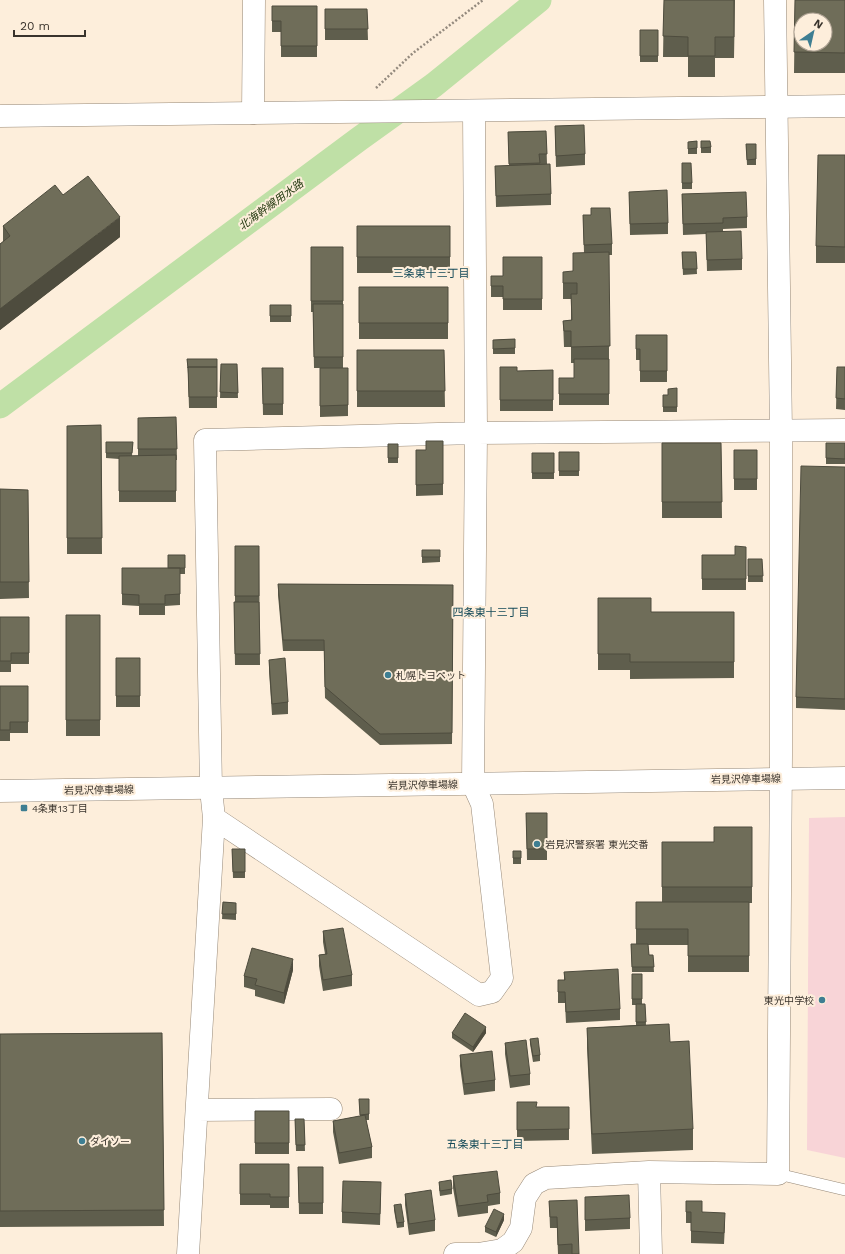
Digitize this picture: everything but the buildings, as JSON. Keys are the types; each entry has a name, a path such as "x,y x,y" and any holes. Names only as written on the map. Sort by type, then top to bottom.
{"street":[{"path":"253,113 254,0"},
{"path":"455,1254 478,1254 502,1250 513,1242 522,1228 525,1198 534,1184 546,1178 649,1172 778,1174 781,778 781,430 775,0"},
{"path":"0,116 845,106"},
{"path":"214,818 479,996 492,992 502,978 482,804 473,784 476,433 474,111"},
{"path":"188,1254 214,818 211,789 205,440 476,433 845,430"},
{"name":"岩見沢停車場線","path":"0,791 211,789 845,778"},
{"path":"197,1110 331,1109"},
{"path":"649,1172 651,1254"}],"lane":[{"path":"778,1174 845,1190"}],"path":[{"path":"374,89 413,53 483,0"}],"shaded area":[{"path":"845,817 845,1158 807,1150 809,818"}],"waterway":[{"name":"北海幹線用水路","path":"0,406 434,85 539,0"}],"place":[{"name":"札幌トヨペット","path":"388,675"},
{"name":"4条東13丁目","path":"24,808"},
{"name":"岩見沢警察署 東光交番","path":"537,844"},
{"name":"東光中学校","path":"822,1000"},
{"name":"ダイソー","path":"82,1141"}],"district":[{"name":"三条東十三丁目","path":"431,273"},
{"name":"四条東十三丁目","path":"491,612"},
{"name":"五条東十三丁目","path":"485,1144"}]}
